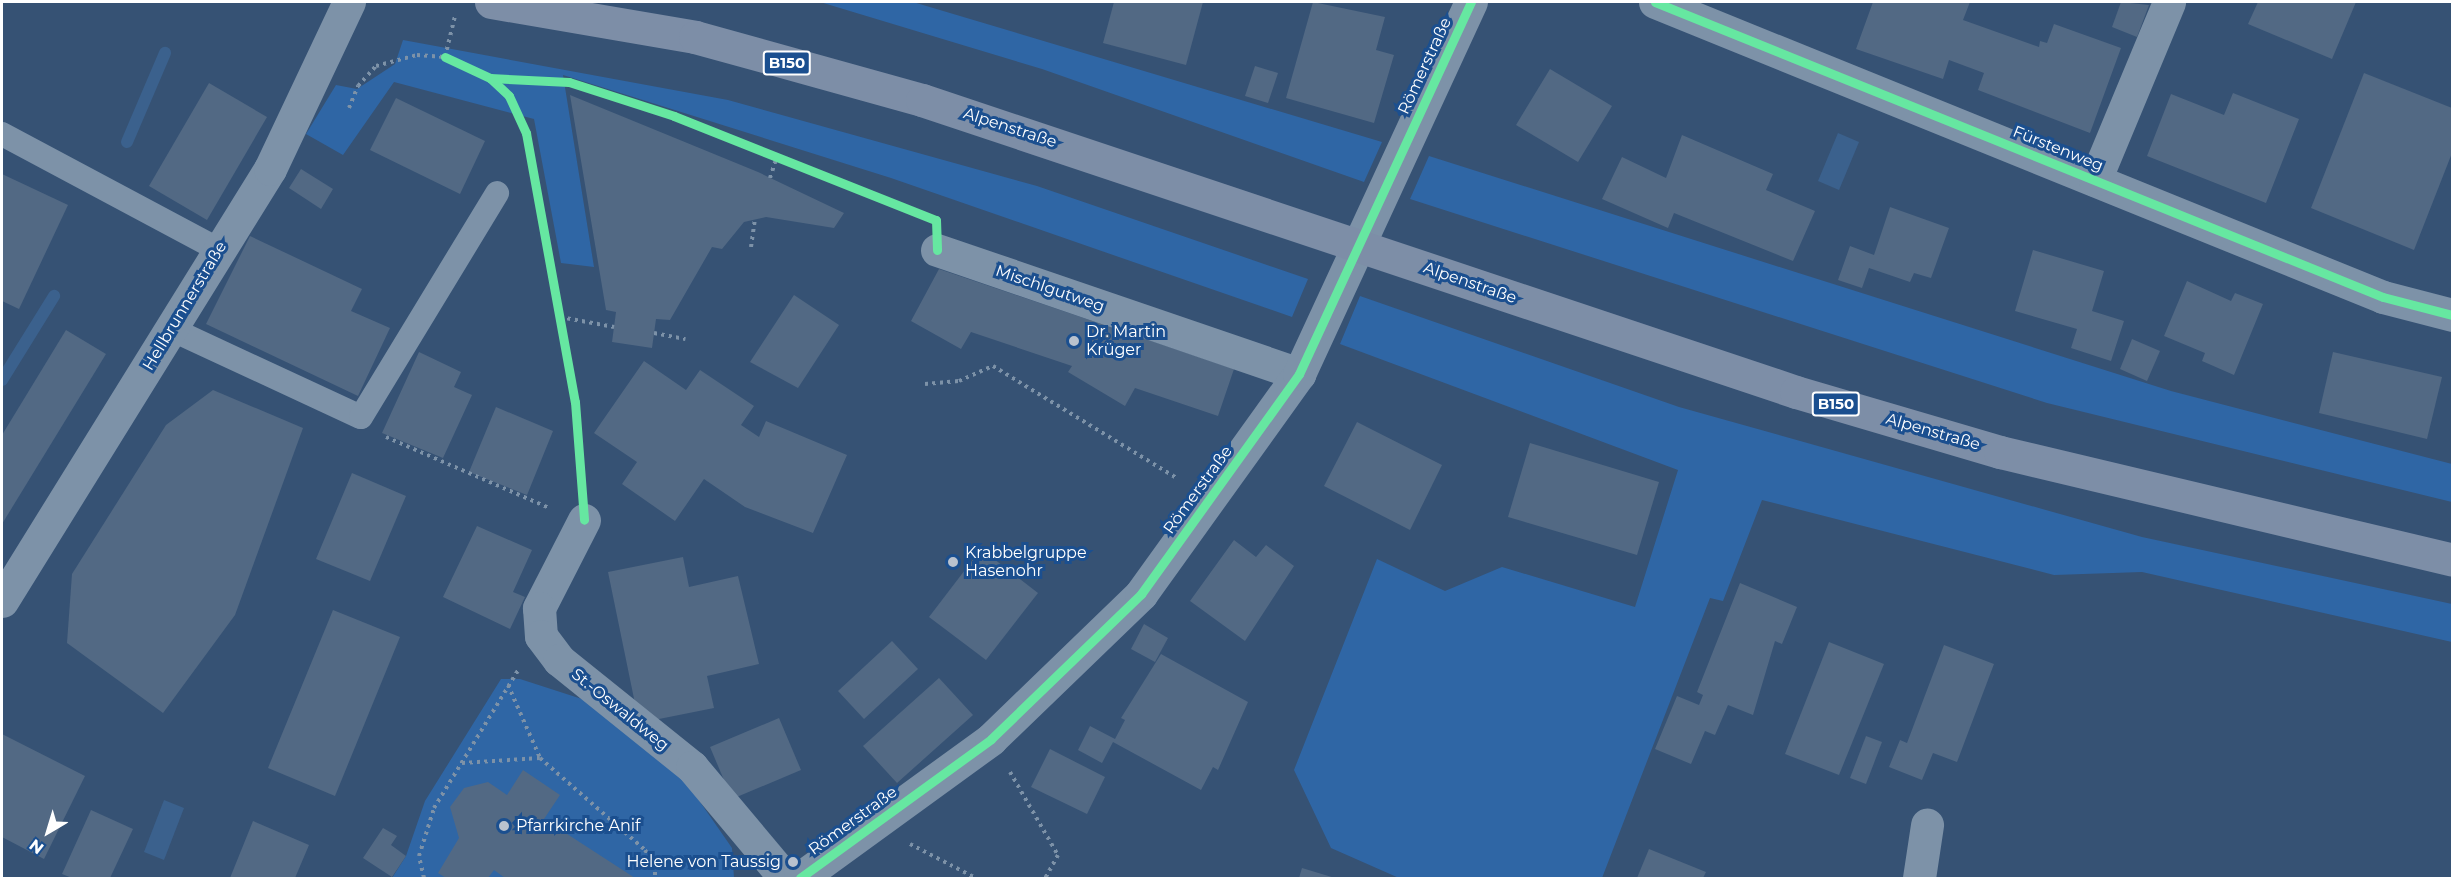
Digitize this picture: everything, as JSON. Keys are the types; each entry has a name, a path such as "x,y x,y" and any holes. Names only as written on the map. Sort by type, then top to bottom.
{"main road":[{"name":"Alpenstraße","path":"491,2 696,37 922,100 1796,392 2000,452 2452,560"}],"street":[{"name":"Hellbrunnerstraße","path":"2,601 270,169 349,2"},
{"name":"Römerstraße","path":"800,879 991,739 1141,594 1299,374 1471,2"},
{"name":"Fürstenweg","path":"1654,2 2383,297 2452,315"},
{"name":"Fürstenweg","path":"2095,180 2169,2"},
{"name":"Mischlgutweg","path":"937,250 1299,374"},
{"path":"541,636 539,608 579,540 584,520"},
{"name":"St.-Oswaldweg","path":"541,636 559,660 692,767 785,879"},
{"path":"1919,879 1927,825"}],"lane":[{"path":"2,134 219,250"},
{"path":"171,329 361,417 497,193"}],"path":[{"path":"349,108 358,86 376,66 417,55 445,57 455,13"},
{"path":"770,178 776,159"},
{"path":"751,247 755,219"},
{"path":"560,317 614,327"},
{"path":"654,333 685,339"},
{"path":"925,384 959,381 993,366 1210,499"},
{"path":"361,417 366,428 584,520"},
{"path":"424,879 419,856 431,818 508,685 541,636"},
{"path":"508,685 540,758 645,850 655,865 655,879"},
{"path":"991,739 1058,855 1045,879"},
{"path":"462,763 540,758"},
{"path":"883,818 896,837 976,879"}],"shaded area":[{"path":"820,2 913,2 1382,142 1364,182 1042,69"},
{"path":"403,40 728,100 1037,186 1308,279 1292,317 891,178 563,75 594,267 561,263 534,119 394,82 343,155 306,134 336,85 357,89 395,64"},
{"path":"1838,133 1859,142 1839,190 1818,181"},
{"path":"1429,156 2171,391 2452,464 2452,502 2047,403 1410,199"},
{"path":"1360,296 1679,407 2142,537 2452,604 2452,642 2142,572 2054,575 1762,500 1723,601 1710,598 1602,878 1399,878 1331,848 1294,770 1377,559 1445,591 1502,567 1635,607 1678,470 1340,344"},
{"path":"501,679 520,679 585,700 680,773 732,848 734,878 392,878 406,856 425,801"},
{"path":"164,800 184,808 164,860 144,852"}],"building":[{"path":"1114,2 1203,2 1186,65 1103,43"},
{"path":"1313,2 1385,17 1376,50 1394,55 1374,123 1286,98"},
{"path":"1873,2 1970,2 1963,20 2039,47 2040,41 2047,43 2054,24 2121,48 2090,133 1978,90 1984,73 1949,60 1943,79 1856,49"},
{"path":"2121,2 2149,5 2137,37 2112,27"},
{"path":"2258,2 2356,2 2332,59 2248,24"},
{"path":"1255,66 1278,73 1268,103 1245,96"},
{"path":"1550,69 1612,106 1578,162 1516,125"},
{"path":"2364,73 2452,108 2452,153 2414,250 2311,208"},
{"path":"209,83 267,117 207,220 149,186"},
{"path":"2233,93 2299,119 2266,203 2147,156 2171,94 2224,115"},
{"path":"570,95 758,172 844,213 834,228 766,217 744,222 722,249 712,247 670,320 656,319 652,348 612,342 616,312 606,310"},
{"path":"396,98 485,141 460,194 370,150"},
{"path":"1682,135 1773,174 1766,190 1815,211 1793,261 1674,213 1668,228 1602,199 1622,157 1666,178"},
{"path":"301,169 333,189 321,209 289,188"},
{"path":"2,174 68,205 19,309 2,301"},
{"path":"1890,207 1949,228 1931,278 1914,273 1910,282 1869,268 1862,288 1838,280 1850,246 1874,255"},
{"path":"250,236 362,289 351,311 390,328 358,396 206,324"},
{"path":"2033,250 2104,271 2092,311 2124,321 2111,361 2071,348 2077,329 2015,311"},
{"name":"Dr. Martin Krüger","path":"939,269 1234,369 1218,416 1135,388 1125,406 1068,372 1072,366 971,332 961,349 911,321"},
{"path":"2187,281 2231,301 2235,293 2263,304 2234,375 2202,361 2205,353 2164,336"},
{"path":"794,295 839,325 798,388 750,362"},
{"path":"66,330 106,354 2,524 2,435"},
{"path":"2132,339 2160,351 2147,381 2120,369"},
{"path":"419,352 461,372 454,387 472,395 443,458 382,433"},
{"path":"2333,352 2442,377 2427,439 2319,413"},
{"path":"644,361 686,390 700,370 754,406 741,425 759,437 766,421 847,455 813,533 745,507 704,479 675,521 622,484 637,462 594,433"},
{"path":"213,390 303,428 235,615 163,713 67,643 72,574 166,425"},
{"path":"496,407 553,431 527,495 469,472"},
{"path":"1357,422 1442,465 1410,530 1324,486"},
{"path":"1530,443 1659,482 1637,555 1508,517"},
{"path":"352,473 406,496 370,581 316,559"},
{"path":"477,526 532,550 513,592 525,597 510,629 443,597"},
{"path":"1234,540 1256,557 1266,545 1294,566 1245,641 1190,601"},
{"path":"981,549 1038,593 986,660 929,617"},
{"path":"683,557 689,587 738,576 759,664 707,676 714,708 639,723 608,572"},
{"path":"1740,583 1797,607 1782,644 1775,641 1753,715 1728,705 1715,735 1705,731 1691,764 1655,749 1677,696 1699,705 1703,695 1697,692"},
{"path":"333,610 400,637 335,796 268,768"},
{"path":"1144,624 1168,638 1155,662 1131,649"},
{"path":"892,641 918,669 864,719 838,691"},
{"path":"1829,642 1884,664 1839,775 1785,754"},
{"path":"1944,645 1994,664 1957,762 1933,753 1922,780 1889,767 1900,740 1907,743"},
{"path":"1161,654 1248,702 1218,770 1213,767 1201,790 1113,742 1102,763 1078,750 1090,726 1115,739 1125,720 1121,718"},
{"path":"939,678 973,715 897,783 863,746"},
{"path":"779,718 801,770 732,799 710,747"},
{"path":"2,734 85,776 44,859 2,837"},
{"path":"1866,736 1882,742 1866,784 1850,778"},
{"path":"1050,749 1105,777 1087,814 1031,787"},
{"name":"Pfarrkirche Anif","path":"523,770 560,795 544,819 635,878 505,878 494,870 488,878 446,878 438,873 459,838 450,807 464,788 488,782 507,795"},
{"path":"91,810 133,829 110,878 72,878 62,874"},
{"path":"253,821 309,845 295,878 230,878"},
{"path":"383,828 397,836 391,845 406,856 392,877 363,858"},
{"path":"1649,849 1706,872 1703,878 1637,878"},
{"path":"1302,868 1335,878 1299,878"}],"waterway":[{"path":"127,142 165,53"},
{"path":"2,380 54,296"}],"cycle path":[{"path":"800,878 991,739 1141,594 1299,374 1471,2"},
{"path":"1655,2 2383,297 2452,315"},
{"path":"445,57 490,78 509,96 526,133 575,402 584,520"},
{"path":"490,78 569,82 674,116 936,220 937,250"}],"place":[{"name":"Dr. Martin Krüger","path":"1074,341"},
{"name":"Krabbelgruppe Hasenohr","path":"953,562"},
{"name":"Pfarrkirche Anif","path":"504,826"},
{"name":"Helene von Taussig","path":"793,862"}]}
